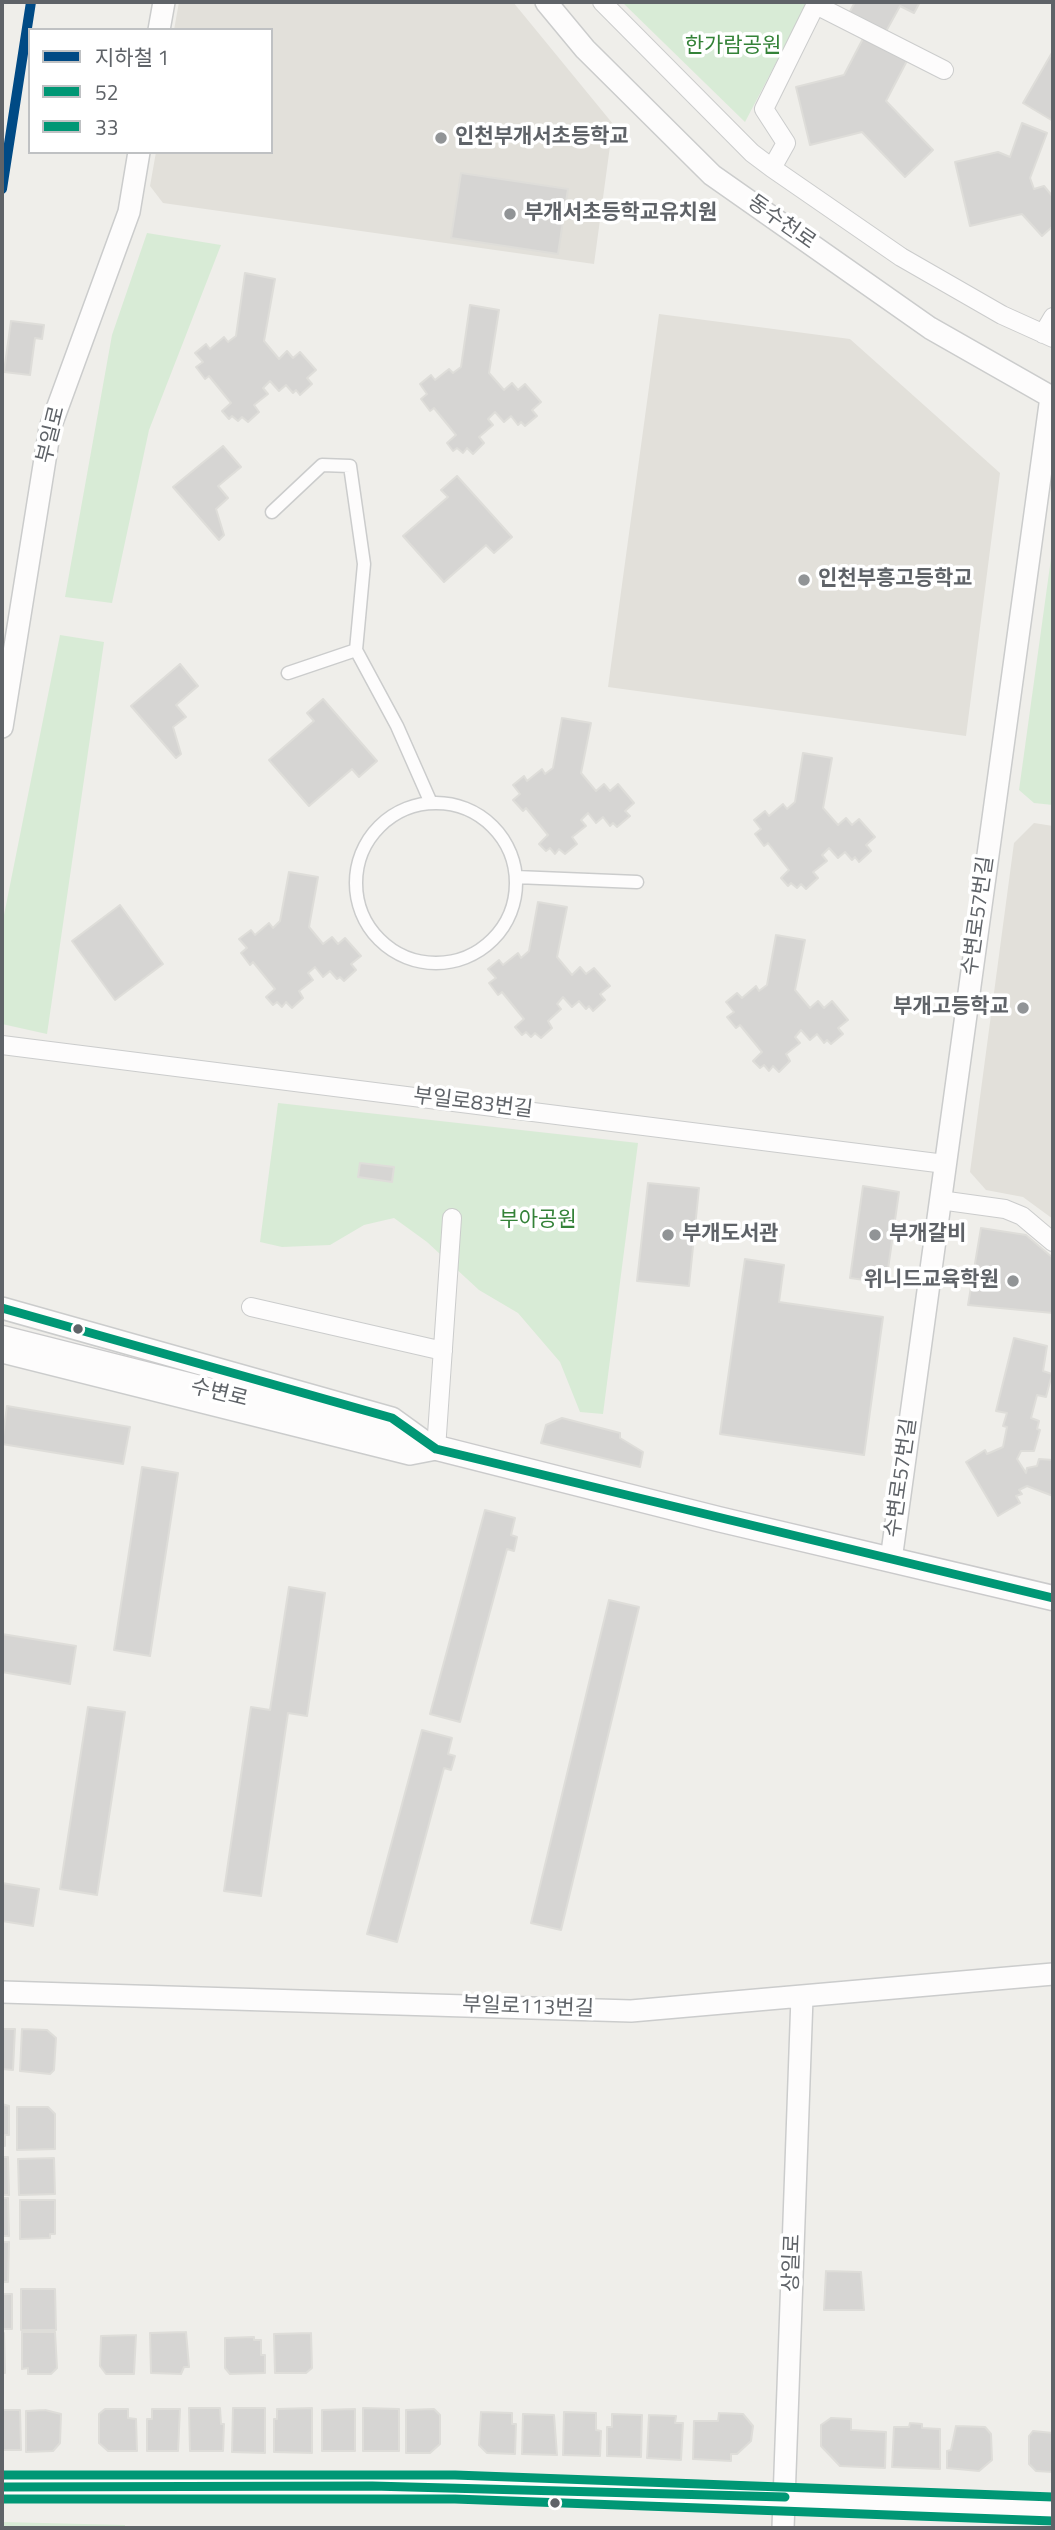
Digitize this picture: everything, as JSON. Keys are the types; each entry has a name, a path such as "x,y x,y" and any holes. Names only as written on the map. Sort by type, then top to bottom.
{"main road":[{"name":"수변로","path":"2,1338 407,1442 1053,1598"}],"street":[{"path":"159,28 164,2"},
{"name":"동수천로","path":"546,2 584,49 712,175 930,328 1052,398"},
{"path":"602,2 752,153 772,168 901,257 1002,315 1048,336 1053,317"},
{"path":"772,168 786,142 764,109 816,3 944,70"},
{"name":"부일로","path":"2,727 50,428 129,212 139,154"},
{"name":"수변로57번길","path":"891,1560 1052,398"},
{"path":"272,512 322,465 350,466 364,564 356,650 397,726 431,803"},
{"path":"288,673 356,650"},
{"path":"431,803 456,805 479,815 497,832 510,853 516,877 513,904 502,929 483,948 459,960 432,964 406,958 383,944 365,922 357,897 357,870 365,844 382,823 405,809 431,803"},
{"path":"516,877 637,882"},
{"name":"부일로83번길","path":"2,1045 945,1164"},
{"path":"940,1200 1004,1209 1022,1216 1053,1242"},
{"path":"436,1449 452,1218"},
{"path":"251,1307 443,1351"},
{"name":"수변로","path":"2,1308 392,1418 436,1449"},
{"name":"수변로","path":"2,1352 410,1454 436,1449"},
{"name":"부일로113번길","path":"2,1992 631,2011 1053,1974"},
{"name":"상일로","path":"783,2528 802,1997"},
{"path":"2,2487 372,2486 785,2497 1053,2509"}],"shaded area":[{"name":"인천부개서초등학교","path":"179,2 513,2 613,124 594,264 163,203 150,186 156,154 273,154 273,28 174,28"},
{"name":"인천부흥고등학교","path":"659,314 850,339 1000,473 966,736 608,687"},
{"name":"부개고등학교","path":"1034,823 1053,826 1053,1219 1023,1197 986,1190 970,1172 1014,843"}],"green space":[{"name":"한가람공원","path":"622,2 808,2 745,122"},
{"path":"147,233 221,245 149,430 112,603 65,597 112,335"},
{"path":"1053,544 1053,805 1034,803 1019,790"},
{"path":"60,635 104,642 47,1034 2,1024 2,925"},
{"name":"부아공원","path":"278,1103 638,1143 603,1414 580,1412 560,1362 518,1313 479,1290 427,1242 394,1218 364,1225 330,1245 282,1247 260,1242"},
{"path":"2,2522 125,2525 125,2528 2,2528"}],"building":[{"path":"855,2 920,2 914,13 900,6 884,35 848,15"},
{"path":"867,31 910,55 886,101 933,150 905,177 862,132 810,145 796,87 844,75"},
{"path":"1053,51 1053,121 1023,103"},
{"path":"1022,123 1047,133 1030,178 1034,189 1044,186 1053,197 1053,226 1042,236 1022,214 970,226 955,162 998,152 1010,157"},
{"name":"부개서초등학교유치원","path":"461,173 568,189 558,254 451,238"},
{"path":"245,273 275,279 264,341 279,359 287,351 293,358 300,352 316,370 307,378 312,384 300,395 296,390 293,393 286,385 279,391 270,381 263,388 268,394 254,405 259,412 248,422 242,417 238,421 232,416 229,419 222,411 231,403 209,376 205,379 196,367 203,362 195,353 206,344 210,349 224,337 228,342 236,336"},
{"path":"470,305 499,310 489,373 504,390 512,383 518,390 525,384 541,402 532,410 537,416 525,426 521,422 518,425 511,416 504,422 495,412 488,419 493,425 479,437 484,443 473,454 467,448 463,453 457,448 453,451 447,443 456,435 434,408 430,411 421,399 427,394 420,384 431,375 435,380 449,369 453,373 461,367"},
{"path":"11,321 44,325 42,339 35,338 30,375 4,372"},
{"path":"223,446 241,467 218,486 228,498 216,509 224,535 219,540 173,487"},
{"path":"457,476 512,537 494,553 486,545 444,582 403,536 448,497 441,490"},
{"path":"180,664 198,686 176,705 186,717 173,727 181,754 176,758 131,706"},
{"path":"323,699 377,761 359,777 352,769 309,806 269,760 314,721 307,713"},
{"path":"562,718 591,723 581,773 596,791 604,784 610,791 618,784 634,803 625,811 630,816 617,827 613,823 610,826 603,817 596,823 588,813 581,820 586,826 572,837 577,844 565,854 559,849 555,854 550,848 546,851 539,844 548,835 526,808 523,811 513,800 520,794 513,785 524,776 527,781 542,769 545,774 553,768"},
{"path":"803,753 832,758 823,808 838,825 846,818 852,825 859,819 875,837 866,845 871,851 859,862 855,857 852,860 845,852 838,858 829,848 822,855 827,861 813,872 818,878 806,889 801,884 797,888 791,883 788,886 781,878 789,870 768,843 764,846 755,834 761,829 754,820 765,811 769,816 783,804 787,809 795,802"},
{"path":"289,872 318,877 309,927 323,944 332,937 338,944 345,938 361,956 351,964 356,970 344,981 340,977 337,979 330,971 323,977 315,967 308,973 313,980 299,991 303,998 292,1008 286,1002 282,1007 277,1002 273,1005 266,997 275,989 253,962 250,965 241,953 247,948 239,939 251,930 255,935 269,923 273,928 280,921"},
{"path":"538,902 567,907 557,957 572,975 580,967 586,974 594,968 610,986 600,994 605,1000 593,1011 589,1006 586,1009 579,1001 572,1007 563,997 557,1004 561,1009 548,1021 552,1028 541,1038 535,1033 531,1037 526,1032 522,1035 515,1027 524,1019 502,992 498,995 489,983 496,978 488,969 499,960 503,965 518,953 521,958 529,951"},
{"path":"120,905 163,964 115,1000 72,941"},
{"path":"776,935 805,940 795,990 810,1008 818,1001 824,1008 832,1001 848,1020 838,1028 843,1034 831,1044 827,1040 824,1043 817,1034 810,1040 801,1030 795,1037 800,1043 786,1054 790,1061 779,1072 773,1066 769,1071 764,1065 760,1068 753,1061 762,1052 740,1025 736,1028 727,1017 734,1012 726,1002 737,993 742,998 756,986 759,991 767,985"},
{"path":"360,1163 394,1167 392,1182 358,1177"},
{"name":"부개도서관","path":"648,1183 699,1188 689,1286 637,1281"},
{"name":"부개갈비","path":"863,1186 899,1192 886,1283 850,1278"},
{"name":"위니드교육학원","path":"981,1228 1026,1235 1053,1258 1053,1313 968,1305"},
{"path":"745,1259 784,1265 779,1302 883,1317 864,1455 720,1434"},
{"path":"1014,1338 1047,1346 1043,1371 1052,1374 1046,1397 1037,1395 1031,1418 1039,1421 1037,1429 1040,1430 1034,1451 1021,1451 1017,1459 1026,1473 1027,1468 1037,1466 1039,1459 1053,1460 1053,1496 1027,1486 1019,1490 1022,1494 1016,1496 1020,1503 998,1516 966,1462 985,1450 987,1454 1003,1447 1007,1427 1003,1426 1007,1413 996,1411"},
{"path":"7,1406 130,1427 123,1464 2,1444"},
{"path":"562,1418 620,1433 620,1438 643,1452 640,1467 541,1443 546,1425"},
{"path":"142,1467 178,1473 150,1656 114,1650"},
{"path":"485,1510 515,1518 511,1535 517,1537 514,1551 507,1549 460,1722 430,1714"},
{"path":"289,1587 325,1593 307,1716 288,1713 261,1896 224,1891 251,1707 270,1710"},
{"path":"609,1600 639,1607 561,1930 531,1923"},
{"path":"2,1634 76,1646 70,1684 2,1672"},
{"path":"88,1707 125,1712 97,1895 60,1889"},
{"path":"422,1730 452,1738 448,1754 455,1756 451,1770 444,1768 397,1942 367,1934"},
{"path":"2,1883 39,1889 33,1926 2,1921"},
{"path":"2,2029 15,2029 13,2070 2,2069"},
{"path":"22,2029 47,2030 56,2038 54,2070 50,2074 20,2071"},
{"path":"2,2104 9,2106 9,2135 5,2135 5,2146 2,2146"},
{"path":"17,2107 48,2107 55,2114 55,2149 17,2150"},
{"path":"2,2157 8,2157 9,2195 2,2195"},
{"path":"54,2158 55,2194 19,2195 18,2159"},
{"path":"2,2198 8,2198 9,2236 2,2236"},
{"path":"20,2200 55,2200 55,2234 50,2234 50,2238 20,2239"},
{"path":"2,2242 9,2242 8,2282 2,2282"},
{"path":"826,2271 861,2272 864,2310 824,2310"},
{"path":"21,2289 55,2289 56,2330 21,2330"},
{"path":"2,2294 12,2294 12,2329 2,2329"},
{"path":"22,2332 55,2332 57,2368 51,2374 28,2374 28,2368 22,2369"},
{"path":"186,2332 189,2367 184,2367 181,2374 151,2373 150,2333"},
{"path":"4,2333 5,2373 2,2373"},
{"path":"311,2333 312,2368 306,2373 275,2373 274,2334"},
{"path":"136,2335 134,2374 106,2374 100,2366 101,2336"},
{"path":"254,2337 254,2340 261,2340 261,2355 265,2355 265,2373 230,2374 225,2368 225,2338"},
{"path":"189,2408 220,2408 221,2424 224,2424 223,2451 190,2451"},
{"path":"233,2408 265,2408 265,2453 232,2452"},
{"path":"312,2408 312,2453 274,2452 274,2419 277,2419 277,2409"},
{"path":"363,2408 399,2409 399,2451 363,2451"},
{"path":"105,2409 128,2409 128,2418 136,2419 137,2451 108,2451 99,2443 99,2414"},
{"path":"152,2409 180,2409 178,2451 147,2451 147,2419 152,2419"},
{"path":"355,2409 355,2451 322,2451 322,2410"},
{"path":"434,2409 440,2415 440,2444 430,2453 406,2453 406,2410"},
{"path":"2,2410 20,2410 21,2450 2,2450"},
{"path":"45,2410 61,2414 60,2443 53,2451 26,2452 26,2411"},
{"path":"481,2412 512,2413 512,2424 516,2424 515,2454 487,2453 479,2445"},
{"path":"564,2412 596,2413 596,2430 601,2431 600,2456 563,2455"},
{"path":"719,2413 743,2414 753,2426 751,2441 737,2454 731,2454 731,2461 693,2459 694,2421 718,2421"},
{"path":"523,2414 554,2415 557,2455 522,2454"},
{"path":"612,2414 642,2415 641,2457 607,2456 607,2427 612,2427"},
{"path":"649,2415 676,2416 675,2423 683,2423 681,2460 647,2458"},
{"path":"831,2418 851,2419 851,2430 886,2432 885,2468 840,2466 821,2446 821,2425"},
{"path":"910,2423 922,2424 922,2428 940,2429 940,2469 892,2467 894,2427 909,2427"},
{"path":"956,2426 985,2427 991,2434 992,2460 979,2471 947,2468 947,2451 951,2450"},
{"path":"1033,2431 1053,2433 1053,2472 1036,2471 1029,2464 1029,2436"}],"metro line":[{"name":"1","path":"2,189 31,2"}],"transit line":[{"name":"52","path":"2,1308 392,1418 436,1449 1053,1598"},
{"path":"2,2475 455,2475 1053,2497"},
{"name":"52","path":"2,2487 372,2486 785,2497"},
{"name":"33","path":"2,2499 455,2499 1053,2521"}],"place":[{"name":"인천부개서초등학교","path":"441,138"},
{"name":"부개서초등학교유치원","path":"510,214"},
{"name":"인천부흥고등학교","path":"804,580"},
{"name":"부개고등학교","path":"1023,1008"},
{"name":"부개도서관","path":"668,1235"},
{"name":"부개갈비","path":"875,1235"},
{"name":"위니드교육학원","path":"1013,1281"}]}
